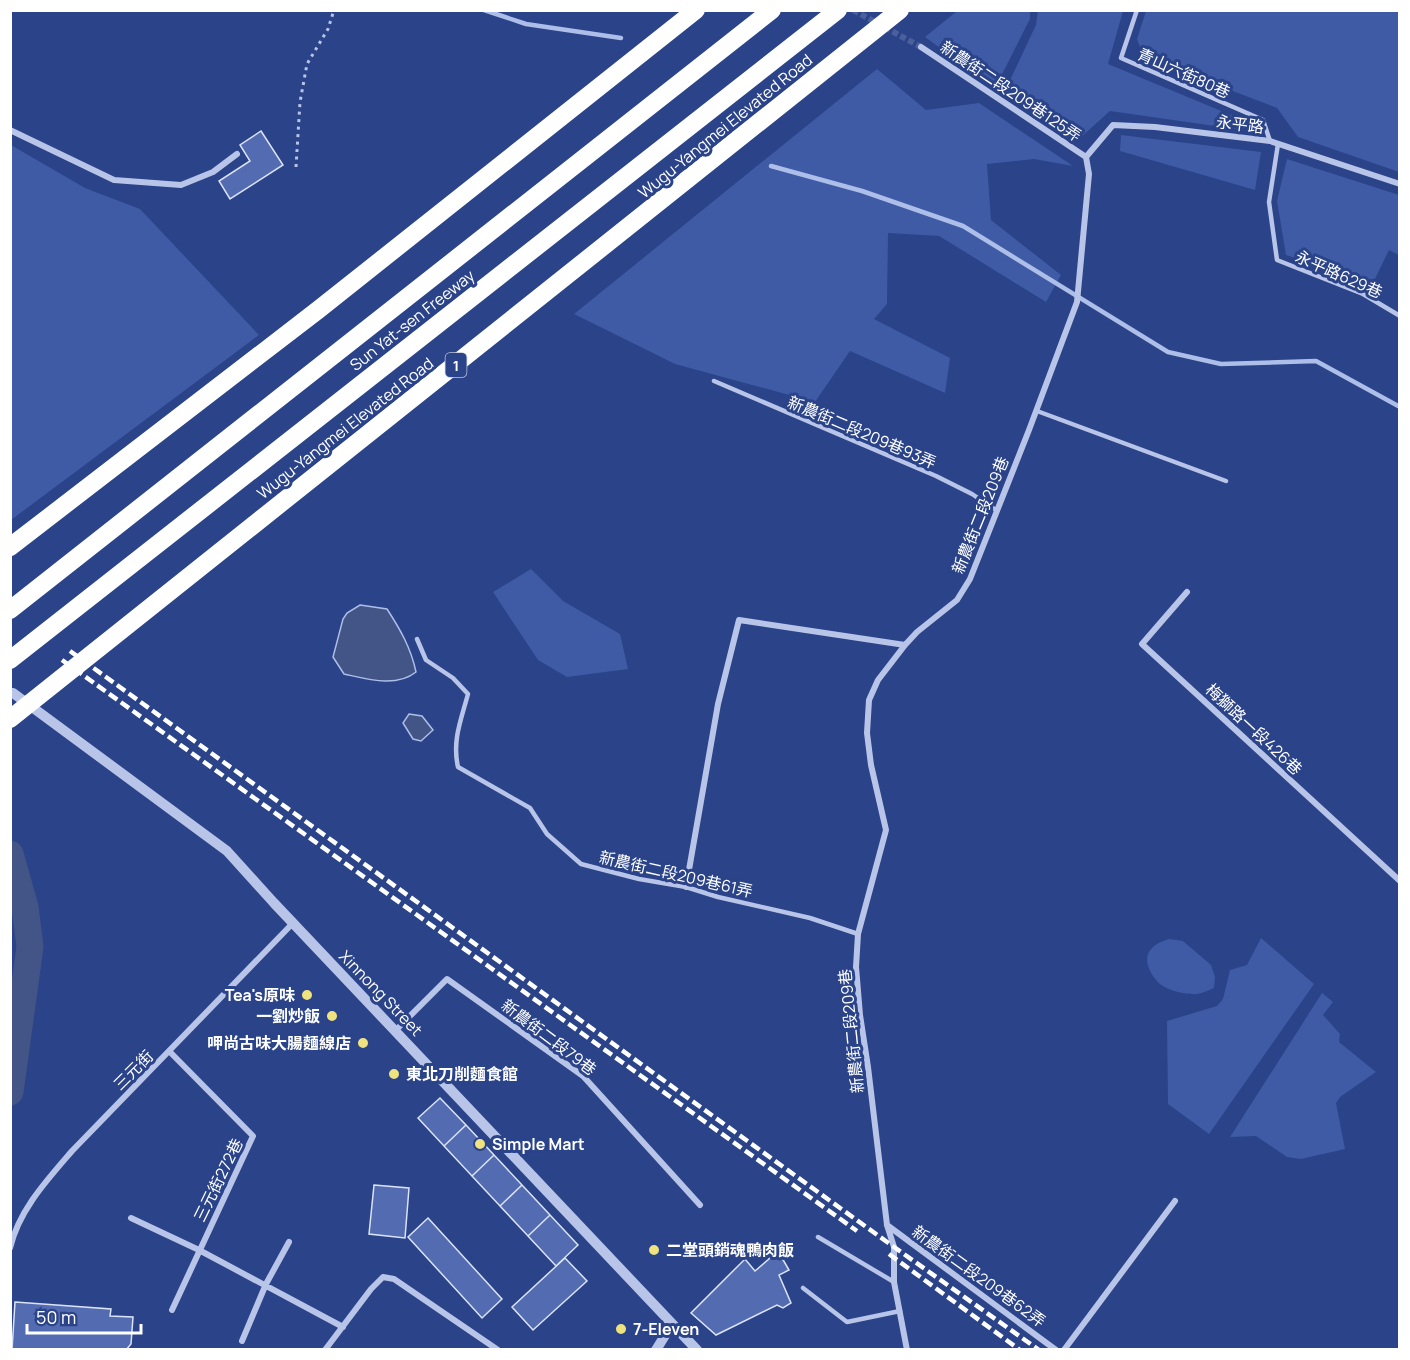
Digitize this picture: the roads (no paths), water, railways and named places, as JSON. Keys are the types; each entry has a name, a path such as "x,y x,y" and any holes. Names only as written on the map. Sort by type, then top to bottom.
{"highway":[{"path":"10,547 318,310 696,10"},
{"name":"Sun Yat-sen Freeway","path":"10,610 772,10"},
{"name":"Sun Yat-sen Freeway","path":"10,660 838,10"},
{"name":"Wugu-Yangmei Elevated Road","path":"10,719 900,10"}],"street":[{"name":"新農街二段209巷125弄","path":"921,47 1086,157"},
{"name":"永平路","path":"1086,157 1113,124 1155,127 1270,141 1400,184"},
{"path":"10,130 114,180 181,185 213,172 237,154"},
{"name":"新農街二段209巷","path":"907,1350 894,1282 894,1247 886,1225 856,967 858,934 886,830 871,765 867,733 869,700 879,680 905,645 916,632 957,600 970,579 1037,411 1077,302 1089,174 1086,157"},
{"name":"梅獅路一段426巷","path":"1187,592 1142,644 1400,881"},
{"path":"686,887 718,704 739,620 905,645"},
{"name":"Xinnong Street","path":"13,693 227,852 697,1350"},
{"name":"三元街","path":"10,1248 13,1236 27,1208 72,1151 292,923"},
{"name":"新農街二段79巷","path":"396,1030 447,979 583,1076 700,1204"},
{"name":"三元街272巷","path":"170,1052 254,1136 172,1310"},
{"path":"1064,1350 1175,1201"},
{"path":"131,1218 266,1284 343,1327"},
{"name":"新農街二段209巷62弄","path":"886,1225 1056,1350"},
{"path":"242,1341 266,1284 289,1242"},
{"path":"326,1350 371,1289 383,1277 394,1279 498,1350"},
{"path":"656,1350 672,1324"}],"lane":[{"name":"青山六街80巷","path":"1137,10 1121,58 1263,120 1270,141"},
{"name":"永平路629巷","path":"1278,144 1269,202 1277,260 1363,294 1400,316"},
{"name":"新農街二段209巷93弄","path":"714,381 936,476 972,494 996,510"},
{"path":"1037,411 1226,481"},
{"name":"新農街二段209巷61弄","path":"417,639 426,660 453,678 468,694 454,752 458,767 530,808 547,834 581,864 810,918 858,934"},
{"path":"818,1237 894,1282"},
{"path":"803,1288 847,1322 900,1311"}],"waterway":[{"path":"484,10 526,24 621,38"},
{"path":"771,166 862,191 963,226 1168,352 1221,364 1316,361 1400,407"},
{"path":"10,854 25,907 30,947 10,1092"}],"tunnel":[{"path":"853,10 921,47"}],"railway":[{"path":"70,651 1039,1350"},
{"path":"62,660 857,1231"},
{"path":"889,1254 1020,1350"}],"place":[{"name":"Tea's原味","path":"307,995"},
{"name":"一劉炒飯","path":"332,1016"},
{"name":"呷尚古味大腸麵線店","path":"363,1043"},
{"name":"東北刀削麵食館","path":"394,1074"},
{"name":"Simple Mart","path":"480,1144"},
{"name":"二堂頭銷魂鴨肉飯","path":"654,1250"},
{"name":"7-Eleven","path":"621,1329"}]}
